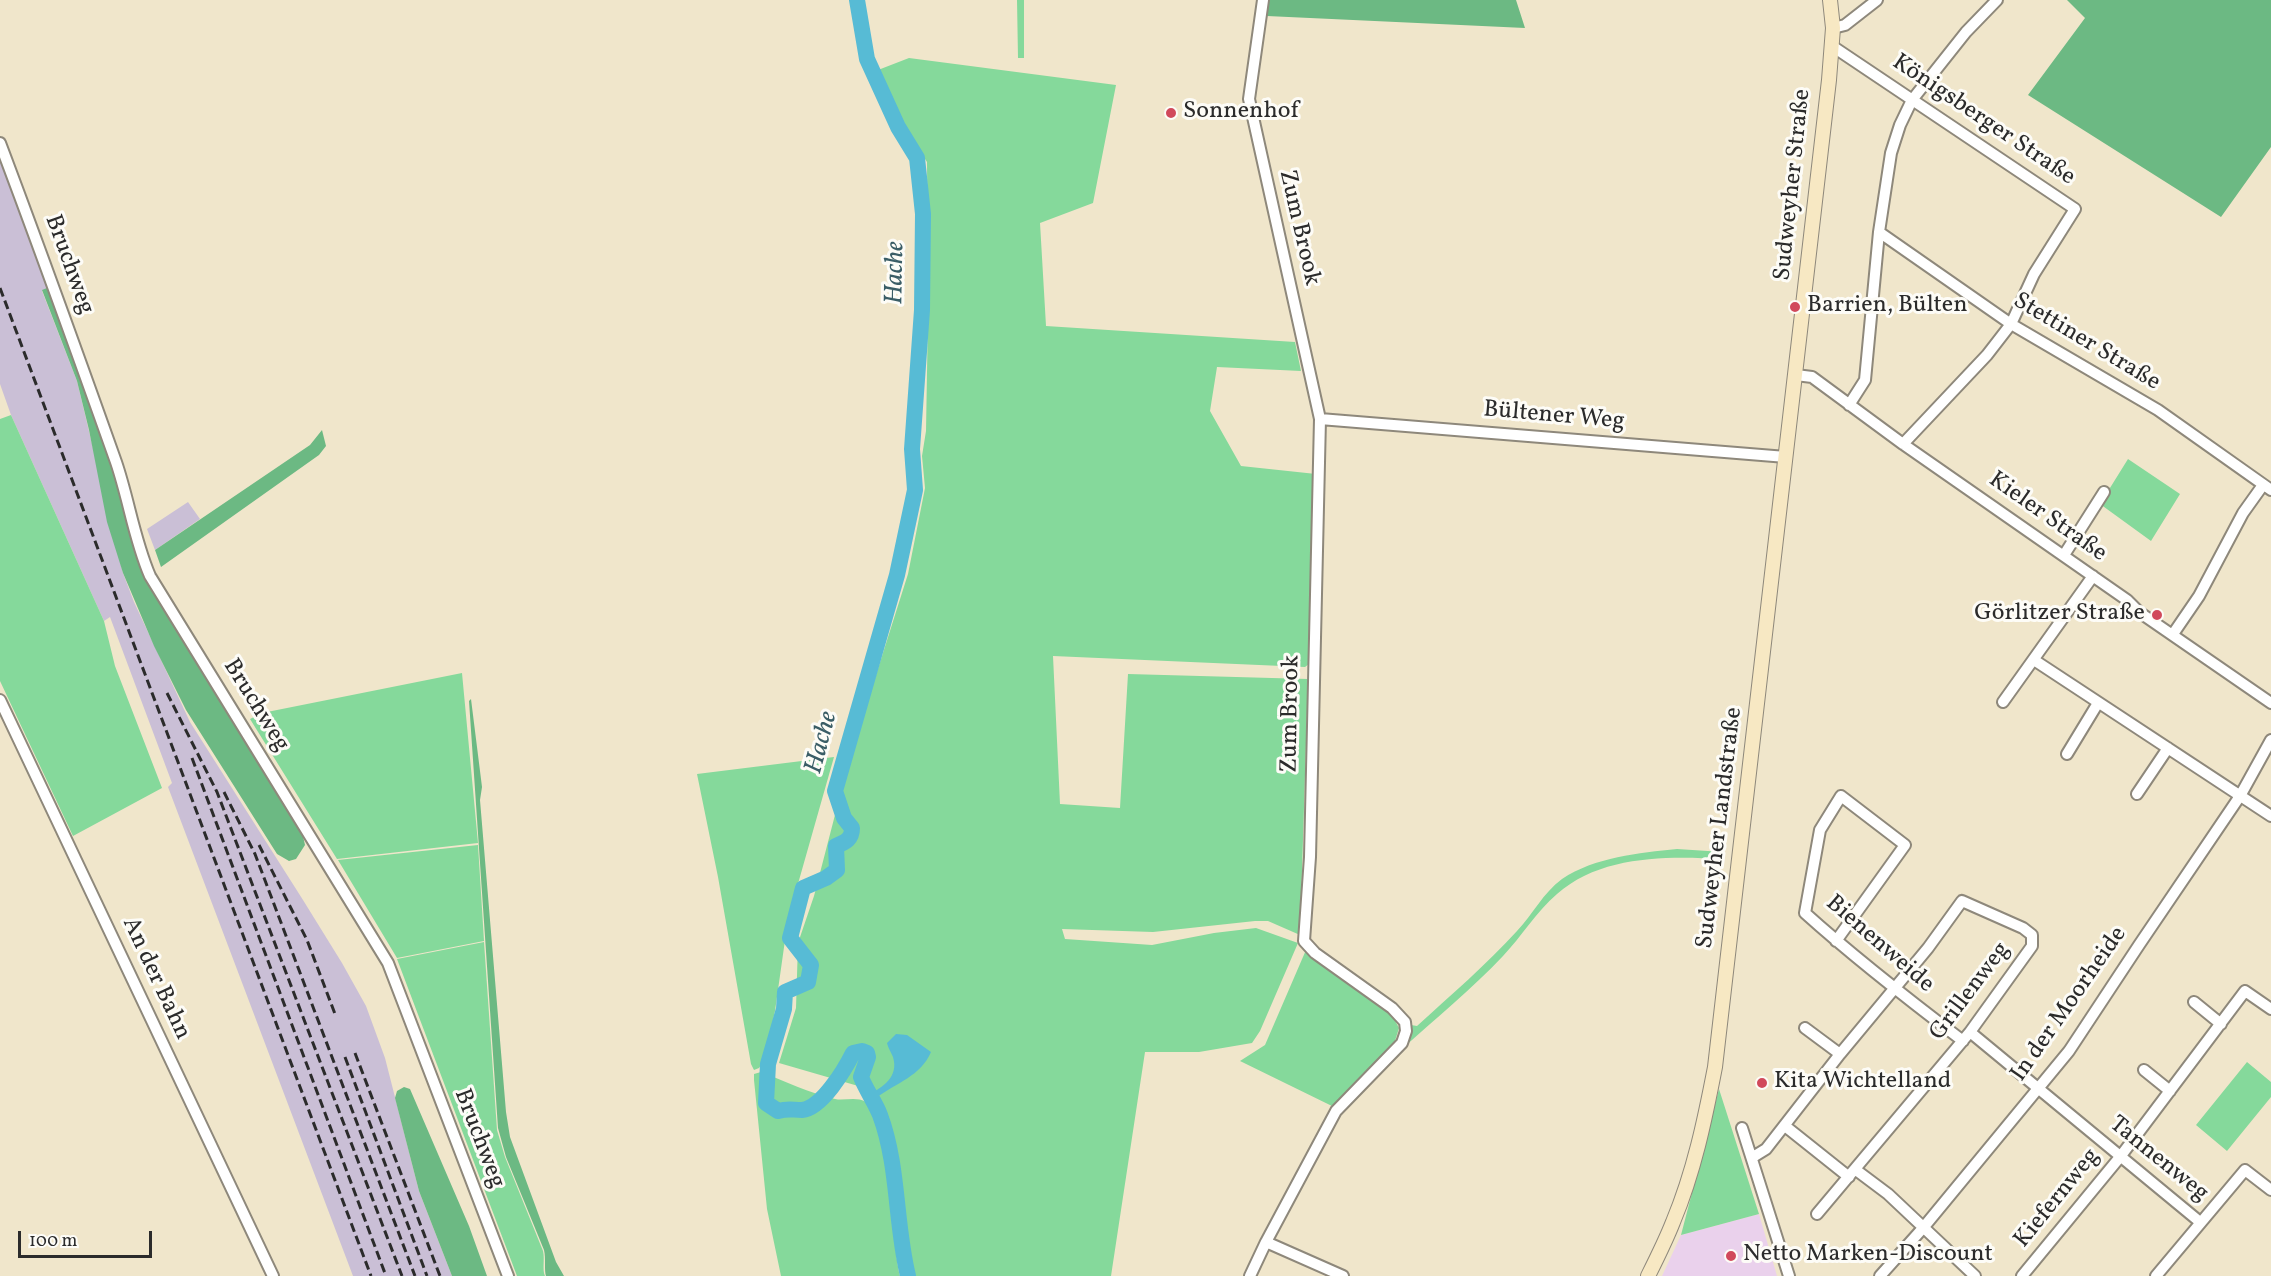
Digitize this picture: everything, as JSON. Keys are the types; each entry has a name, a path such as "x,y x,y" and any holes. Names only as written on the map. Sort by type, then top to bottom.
{"main road":[{"name":"Sudweyher Straße","path":"1796,375 1832,46 1830,0"},
{"name":"Sudweyher Landstraße","path":"1648,1276 1674,1222 1689,1178 1716,1067 1796,375"}],"street":[{"name":"Zum Brook","path":"1250,1276 1336,1111 1402,1043 1406,1031 1405,1022 1392,1008 1314,953 1304,941 1310,857 1320,419 1249,99 1263,0"},
{"path":"1833,28 1845,25 1877,0"},
{"path":"1849,405 1865,380 1879,232 1891,153 1900,125 1912,100 1966,33 1997,0"},
{"name":"Königsberger Straße","path":"1832,46 2075,209 2034,274 2011,324 1987,355 1903,444"},
{"name":"Bruchweg","path":"0,143 54,285 120,474 141,554 150,576 388,963 508,1276"},
{"name":"Stettiner Straße","path":"1879,232 2011,324 2158,410 2267,488"},
{"name":"Kieler Straße","path":"1796,375 1812,377 1903,444 2127,600 2139,612 2271,703"},
{"name":"Bültener Weg","path":"1320,419 1786,457"},
{"path":"2172,634 2199,596 2243,513 2267,488"},
{"path":"2064,555 2104,492"},
{"path":"2003,702 2093,576"},
{"path":"2034,660 2271,816"},
{"name":"An der Bahn","path":"0,700 273,1276"},
{"path":"2067,754 2098,703"},
{"name":"In der Moorheide","path":"1880,1276 1923,1228 2069,1051 2240,796 2271,740"},
{"path":"2138,794 2168,748"},
{"name":"Bienenweide","path":"1836,941 1905,845 1840,796 1820,830 1805,914 1836,941 1894,989 1967,1036 2039,1088"},
{"name":"Grillenweg","path":"1817,1214 1967,1036 2032,946 2032,935 2024,928 1962,901 1894,989"},
{"path":"1753,1157 1766,1149 1894,989"},
{"name":"Kiefernweg","path":"2022,1276 2120,1157 2245,992 2271,1009"},
{"path":"2194,1002 2221,1024"},
{"path":"1805,1028 1840,1054"},
{"path":"2144,1070 2170,1091"},
{"name":"Tannenweg","path":"2039,1088 2200,1222 2245,1170 2271,1190"},
{"path":"1785,1126 1852,1174 1888,1194 1975,1276"},
{"path":"1742,1128 1790,1276"},
{"path":"2156,1276 2200,1222"},
{"path":"1266,1242 1343,1276"}],"shaded area":[{"path":"0,147 52,286 42,291 77,381 123,573 134,602 190,722 303,900 366,1006 385,1058 419,1191 452,1276 353,1276 168,787 172,783 110,617 104,621 11,415 0,384"},
{"path":"188,502 200,519 155,550 147,529"},
{"path":"1759,1214 1777,1276 1662,1276 1681,1235"}],"green space":[{"path":"1017,0 1024,0 1024,58 1018,58"},
{"path":"1269,0 1516,0 1525,28 1267,16"},
{"path":"2067,0 2271,0 2271,147 2221,217 2028,95 2085,18"},
{"path":"909,58 1116,85 1093,203 1040,223 1046,326 1295,342 1301,371 1217,367 1210,411 1241,466 1316,474 1309,664 1305,667 1053,656 1060,804 1120,808 1128,674 1308,679 1300,935 1268,921 1153,932 1062,929 1065,939 1152,945 1214,933 1256,928 1298,943 1260,1031 1252,1043 1199,1052 1145,1052 1111,1276 915,1276 910,1256 896,1155 884,1112 872,1090 779,1063 796,1008 798,943 814,896 850,757 908,574 925,488 922,456 926,431 928,314 927,162 903,126 878,70"},
{"path":"52,286 92,399 137,554 302,832 305,845 296,859 289,861 277,854 186,710 154,646 123,573 107,522 77,381 42,290"},
{"path":"11,415 104,621 115,666 162,788 73,836 0,681 0,419"},
{"path":"322,430 326,446 319,455 161,567 155,550 310,445"},
{"path":"2128,459 2180,494 2151,541 2100,504"},
{"path":"462,673 478,843 337,859 250,719 262,713"},
{"path":"471,699 482,787 480,800 510,1137 556,1262 564,1276 546,1276 544,1250 506,1157 498,1128 469,701"},
{"path":"834,757 788,919 775,1011 767,1048 763,1062 759,1068 754,1070 751,1064 697,774"},
{"path":"478,845 484,941 397,958 338,860"},
{"path":"1677,849 1723,852 1722,859 1658,858 1636,861 1614,865 1575,881 1549,901 1491,968 1402,1049 1409,1037 1411,1025 1417,1026 1481,968 1562,879 1603,861 1633,854"},
{"path":"484,942 497,1130 505,1157 543,1251 545,1276 517,1276 397,959"},
{"path":"1306,950 1392,1015 1399,1028 1395,1041 1334,1107 1240,1061 1265,1045"},
{"path":"2247,1062 2271,1082 2271,1097 2227,1151 2196,1125"},
{"path":"761,1072 825,1096 862,1100 874,1112 885,1155 900,1276 781,1276 767,1209 754,1080 754,1074"},
{"path":"404,1087 410,1089 469,1226 487,1276 452,1276 419,1191 395,1098 397,1091"},
{"path":"1719,1089 1759,1214 1681,1235"}],"water":[{"path":"896,1034 907,1035 931,1052 927,1060 914,1073 876,1098 880,1113 868,1095 884,1085 892,1076 893,1057 887,1043"}],"waterway":[{"name":"Hache","path":"857,0 867,59 898,127 917,158 923,214 922,310 912,449 915,490 897,575 835,791 844,818 852,828 852,832 848,840 836,846 837,870 826,878 803,888 790,938 811,965 808,982 785,992 784,1009 768,1064 766,1103 778,1111 810,1108 832,1087 853,1053 862,1051 867,1053 868,1057 861,1077 878,1110 891,1154 908,1276"}],"railway":[{"path":"0,288 371,1276"},
{"path":"167,693 217,792 402,1276"},
{"path":"192,758 386,1276"},
{"path":"224,792 255,854 415,1276"},
{"path":"259,845 307,940 335,1014"},
{"path":"355,1053 440,1276"},
{"path":"345,1057 427,1276"}],"place":[{"name":"Sonnenhof","path":"1171,113"},
{"name":"Barrien, Bülten","path":"1795,307"},
{"name":"Görlitzer Straße","path":"2157,615"},
{"name":"Kita Wichtelland","path":"1762,1083"},
{"name":"Netto Marken-Discount","path":"1731,1256"}]}
